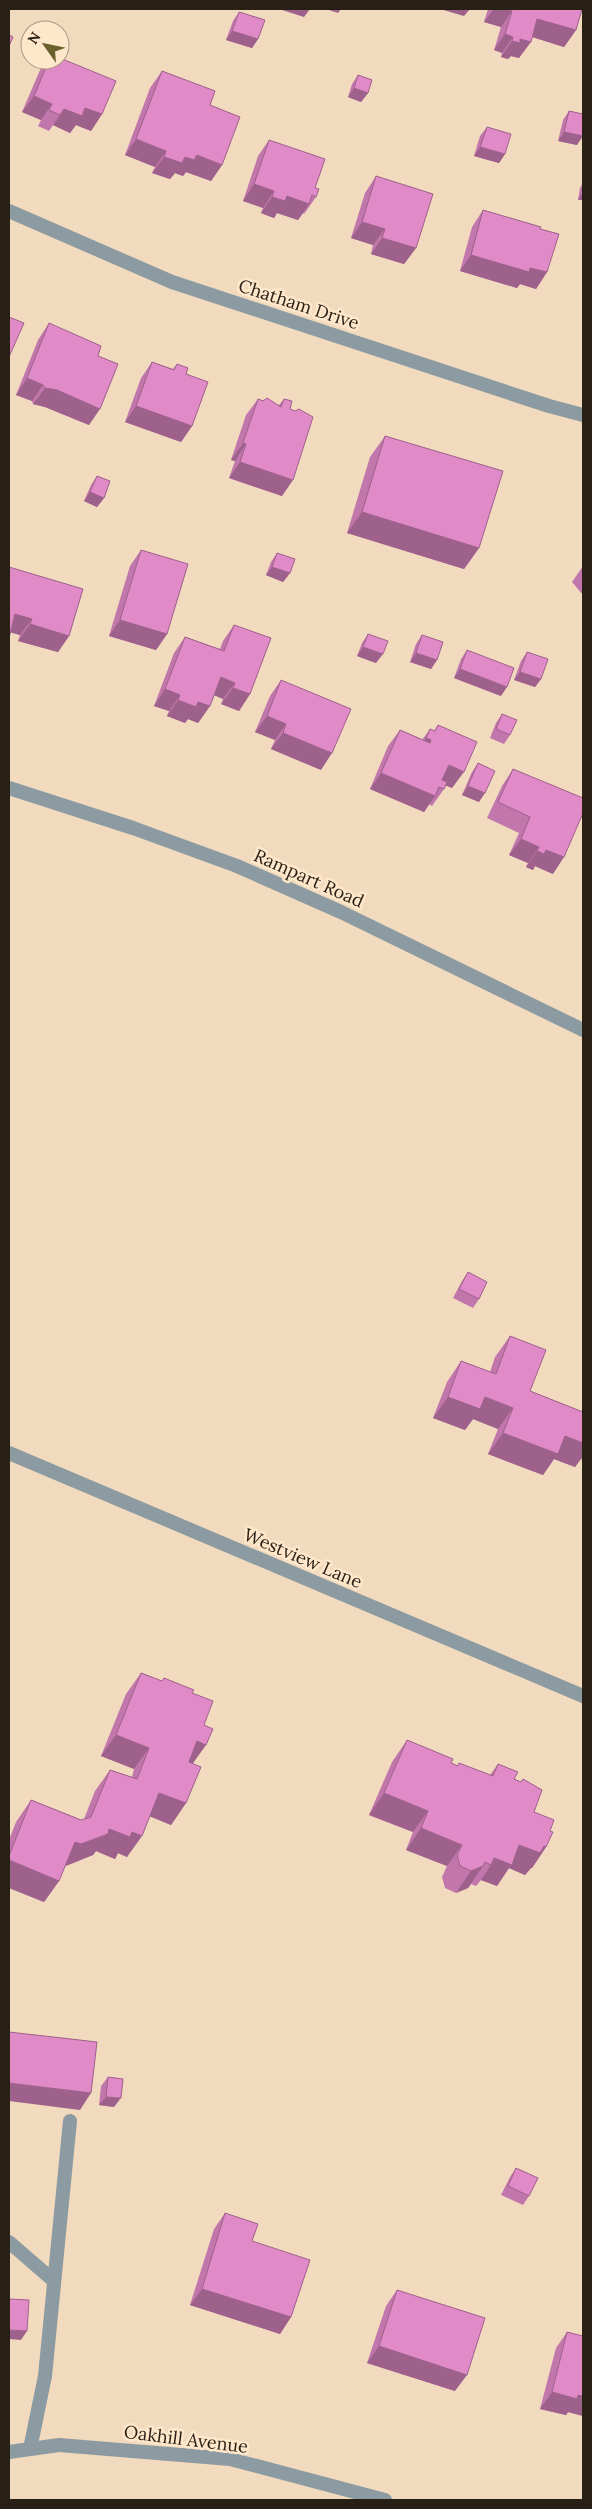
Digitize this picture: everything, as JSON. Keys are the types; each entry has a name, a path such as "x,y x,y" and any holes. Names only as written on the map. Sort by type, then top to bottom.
{"street":[{"name":"Chatham Drive","path":"9,211 172,282 583,416"},
{"name":"Rampart Road","path":"9,788 133,828 237,866 341,912 583,1030"},
{"name":"Westview Lane","path":"9,1453 583,1696"},
{"path":"30,2449 45,2376 70,2120"},
{"path":"9,2242 54,2281"},
{"name":"Oakhill Avenue","path":"9,2452 59,2445 230,2459 385,2500"}],"building":[{"path":"505,9 582,9 576,30 537,19 531,42 520,39 520,43 512,41 513,37 505,34 512,11"},
{"path":"239,12 265,20 258,39 232,31"},
{"path":"9,35 13,37 9,46"},
{"path":"70,62 116,81 102,114 85,108 82,116 64,109 60,115 49,110 52,104 34,96 45,70 70,70"},
{"path":"162,71 215,91 210,105 240,117 222,165 197,155 194,160 185,157 182,163 164,157 166,151 136,139"},
{"path":"358,75 372,80 368,93 354,88"},
{"path":"569,111 583,114 583,136 564,132"},
{"path":"487,127 511,134 505,154 480,147"},
{"path":"269,140 325,159 315,188 319,189 316,197 312,195 309,204 287,196 285,201 272,197 274,191 254,184"},
{"path":"376,176 433,194 416,248 382,238 385,229 362,222"},
{"path":"483,210 559,234 547,272 530,268 529,272 471,255"},
{"path":"9,317 24,323 9,357"},
{"path":"49,323 101,346 98,356 118,364 100,409 57,390 45,388 43,385 27,378"},
{"path":"152,362 174,370 177,364 188,368 186,374 208,382 192,426 136,406"},
{"path":"267,398 281,407 284,399 292,401 290,409 295,411 299,409 313,417 293,480 240,462 246,444 243,443 258,399 263,401"},
{"path":"385,436 503,471 479,548 362,512"},
{"path":"97,476 110,481 104,498 90,492"},
{"path":"141,550 188,564 167,634 120,620"},
{"path":"277,553 295,559 290,573 272,567"},
{"path":"9,567 83,589 69,636 30,624 32,619 15,614 9,638"},
{"path":"234,625 271,638 250,694 233,688 235,683 221,677 210,706 198,702 196,707 178,700 180,695 165,689 185,637 224,651"},
{"path":"368,634 388,641 383,654 363,647"},
{"path":"422,635 443,642 437,660 416,653"},
{"path":"467,650 514,668 507,687 460,669"},
{"path":"527,652 548,659 541,679 520,672"},
{"path":"281,680 351,709 332,753 283,733 286,724 267,716"},
{"path":"502,714 517,720 510,735 496,729"},
{"path":"438,725 477,742 464,772 449,765 442,780 447,782 444,789 439,787 435,796 381,773 400,730 430,743 431,740 426,738 430,729 435,731"},
{"path":"478,763 495,771 485,793 468,786"},
{"path":"513,769 583,798 583,813 564,857 546,850 544,854 537,851 539,847 521,839 530,817 498,802"},
{"path":"468,1272 487,1282 479,1299 459,1289"},
{"path":"510,1336 546,1350 530,1391 583,1412 583,1443 565,1436 558,1454 503,1433 513,1408 485,1397 480,1409 448,1397 461,1361 496,1374"},
{"path":"141,1673 162,1681 164,1678 194,1690 192,1693 213,1701 204,1725 213,1729 206,1745 197,1741 189,1762 201,1767 186,1803 159,1793 142,1836 132,1832 130,1837 109,1829 108,1834 81,1844 75,1842 59,1881 9,1860 31,1800 81,1820 91,1817 110,1770 137,1779 149,1748 116,1735"},
{"path":"407,1740 453,1759 451,1763 458,1766 459,1763 493,1776 498,1764 518,1772 514,1779 521,1782 523,1779 542,1790 534,1812 554,1820 550,1831 553,1832 546,1847 544,1846 540,1853 519,1845 512,1865 494,1858 491,1865 485,1862 483,1866 471,1871 460,1866 457,1855 462,1845 421,1828 428,1811 384,1793"},
{"path":"9,2032 97,2042 91,2093 9,2083"},
{"path":"108,2077 123,2079 121,2098 106,2097"},
{"path":"516,2168 538,2178 529,2196 508,2186"},
{"path":"225,2213 258,2224 252,2241 310,2260 291,2317 202,2289"},
{"path":"397,2290 485,2318 467,2375 379,2346"},
{"path":"9,2299 29,2300 27,2331 9,2330"},
{"path":"567,2332 583,2336 583,2396 578,2395 577,2399 552,2392"}]}
